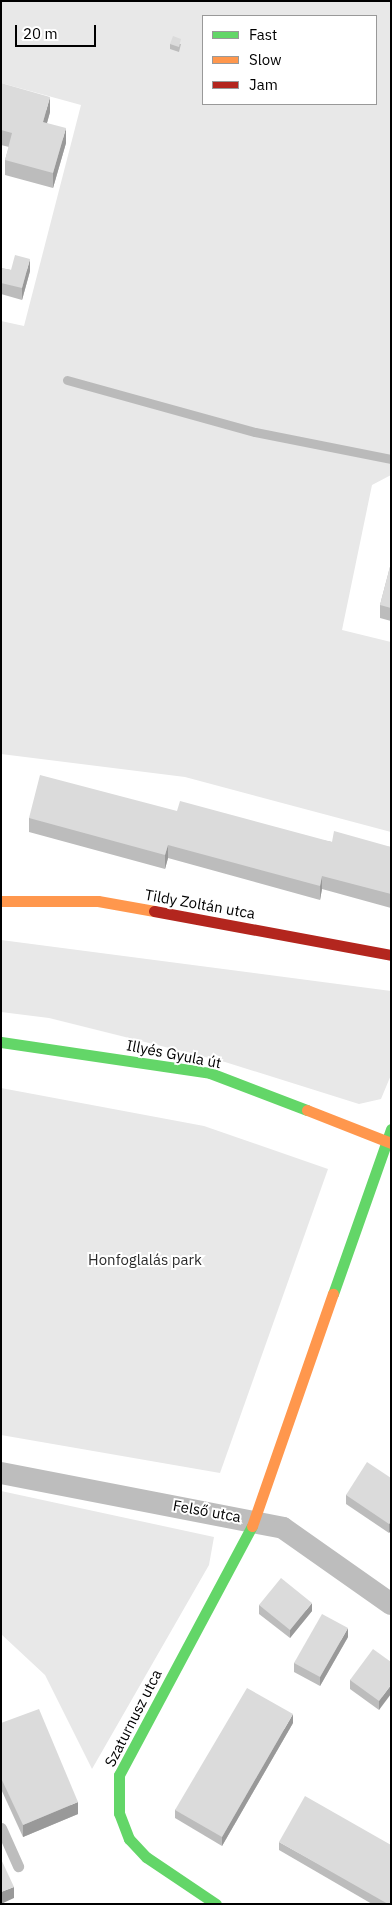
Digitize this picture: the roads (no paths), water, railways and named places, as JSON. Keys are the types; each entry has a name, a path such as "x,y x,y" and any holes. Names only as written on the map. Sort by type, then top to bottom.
{"street":[{"name":"Tildy Zoltán utca","path":"1,900 98,901 391,956"},
{"name":"Illyés Gyula út","path":"1,1042 210,1073 389,1142"},
{"path":"389,1142 391,1129"},
{"name":"Szaturnusz utca","path":"216,1904 146,1857 129,1839 119,1813 119,1775 255,1520 389,1142"},
{"name":"Felső utca","path":"1,1473 255,1520 283,1528 391,1604"}],"lane":[{"path":"1,1828 18,1866"}],"waterway":[{"path":"67,380 255,432 391,459"}],"park label":[{"name":"Honfoglalás park","path":"145,1260"}]}
